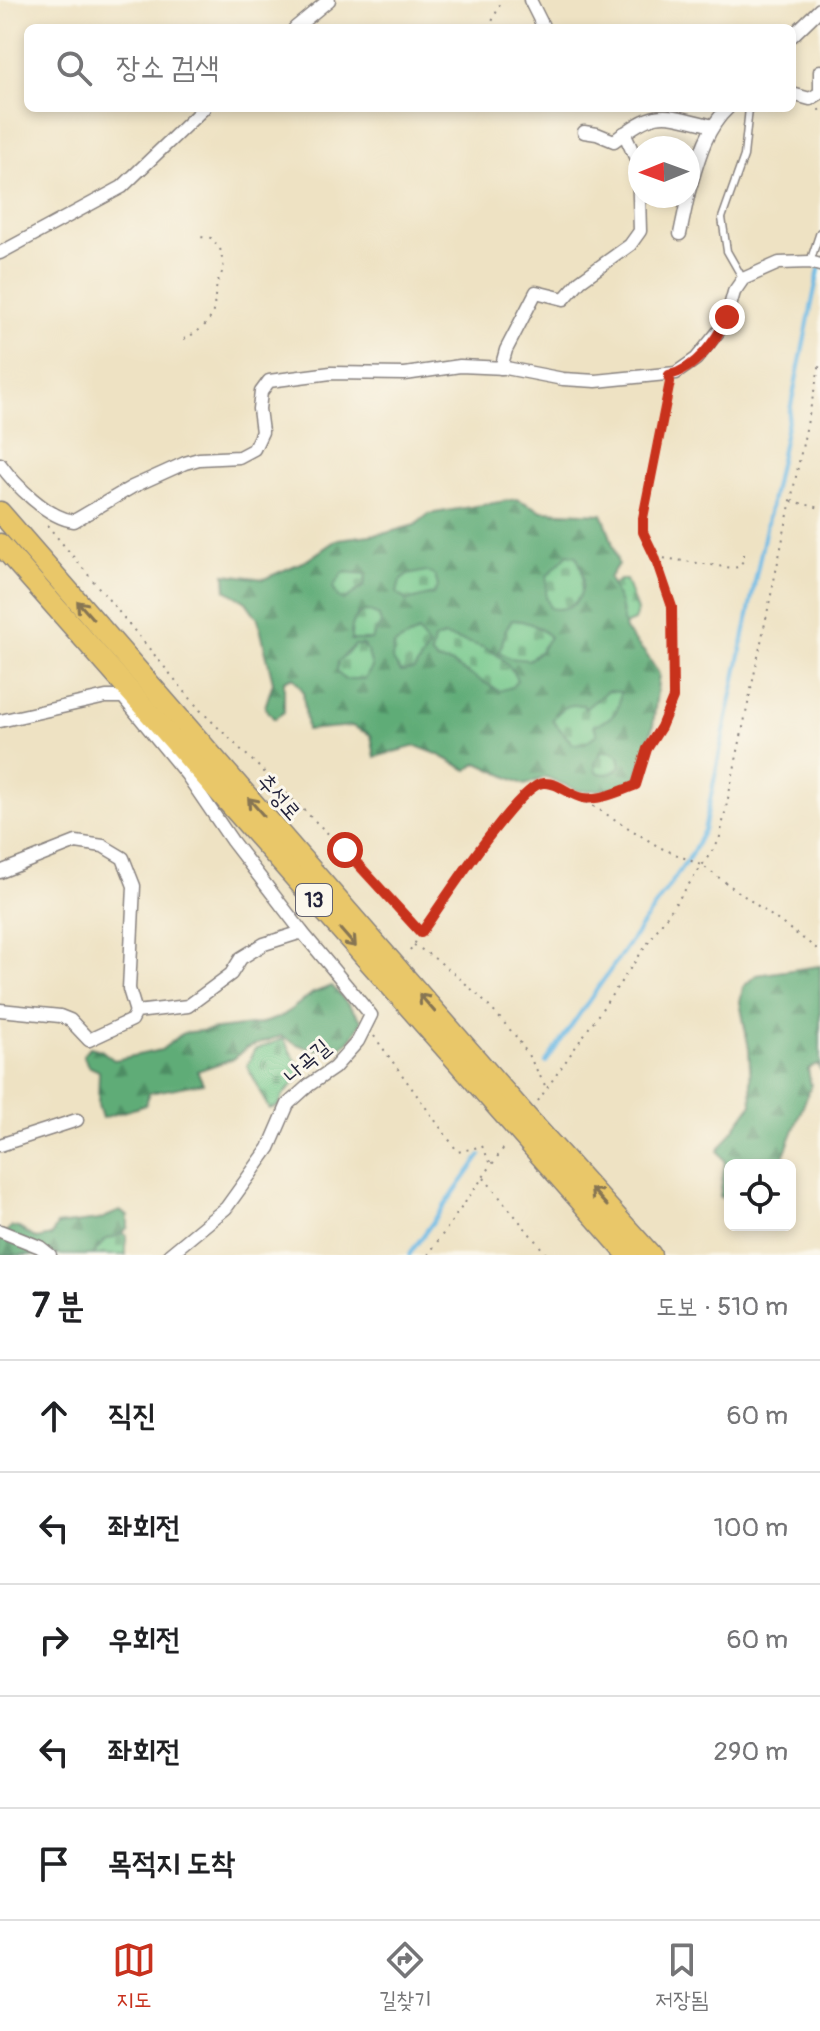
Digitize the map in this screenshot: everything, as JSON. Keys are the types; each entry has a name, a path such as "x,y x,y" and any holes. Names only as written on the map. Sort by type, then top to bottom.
{"main road":[{"name":"추성로","path":"0,512 516,1105 651,1255"},
{"name":"추성로","path":"0,544 628,1255"}],"street":[{"path":"300,24 329,0"},
{"path":"530,0 542,24"},
{"path":"796,32 820,9"},
{"path":"796,95 810,99 820,92 820,71"},
{"path":"0,253 122,187 200,112"},
{"path":"584,132 614,141 649,112 713,126"},
{"path":"700,155 713,126 724,112"},
{"path":"501,368 506,350 536,292 564,299 580,281 630,245 640,231 638,163 624,133"},
{"path":"680,234 685,208"},
{"path":"0,464 17,487 64,519 74,521 132,487 185,463 199,459 239,457 254,449 262,432 259,409 261,392 269,381 340,372 405,374 460,366 501,368 563,379 596,381 669,375 690,365 718,332 727,317 734,292 743,279 779,263 815,264"},
{"path":"0,721 106,697 123,697 187,775 232,841 302,932 371,1015 366,1025"},
{"path":"0,872 76,842 103,846 123,858 134,886 129,989 136,1012 132,1020 89,1040 70,1020 60,1016 0,1010"},
{"path":"136,1012 188,1006 231,974 241,958 264,944 302,932"},
{"name":"나곡길","path":"169,1255 226,1208 269,1148 288,1104 334,1068 358,1041 366,1025"},
{"path":"0,1145 77,1120"},
{"path":"0,1231 40,1247 50,1255"}],"lane":[{"path":"743,279 727,251 722,218 744,156 749,112"},
{"path":"815,264 820,232"}],"path":[{"path":"491,24 502,0"},
{"path":"184,339 203,330 211,318 216,301 216,282 224,269 220,248 211,238 199,237"},
{"path":"538,1101 719,841 820,363"},
{"path":"582,798 610,795 636,785 647,749 661,727 673,698 672,607 643,532 669,375"},
{"path":"791,501 820,508"},
{"path":"41,517 200,710 345,850 421,933"},
{"path":"655,557 732,568 738,567 744,560 744,551"},
{"path":"410,950 506,814 532,786 542,783 555,784 659,847 697,862 820,951"},
{"path":"414,945 449,972 507,1028 518,1040 547,1088"},
{"path":"366,1025 458,1152 482,1146 492,1166"},
{"path":"428,1255 505,1146"},
{"path":"484,1177 547,1255"}],"green space":[{"path":"517,499 542,511 602,514 605,520 618,564 609,578 620,603 625,630 659,674 653,726 637,776 626,785 611,789 580,791 546,777 525,785 478,763 467,770 416,746 375,757 371,735 352,726 307,730 303,691 293,677 284,681 284,712 274,719 265,707 273,682 258,619 246,602 226,590 225,574 264,579 307,560 338,539 386,533 415,525 429,514"},
{"path":"568,554 576,556 580,565 581,594 570,606 550,608 546,596 547,576"},
{"path":"426,571 435,576 438,586 433,594 407,601 397,593 400,581 408,575"},
{"path":"344,572 366,574 364,586 344,600 338,597 333,587"},
{"path":"626,580 637,611 634,621 624,625 620,603 612,585"},
{"path":"370,612 379,616 381,624 371,640 351,640 352,625 359,613"},
{"path":"512,620 532,625 550,637 529,660 509,658 500,652 506,629"},
{"path":"418,632 429,647 414,670 401,672 392,659 394,645"},
{"path":"444,636 495,653 517,680 512,687 499,691 450,663 437,661 431,654 434,640"},
{"path":"355,645 363,645 372,667 365,679 344,679 337,672 338,662"},
{"path":"607,691 620,692 617,710 611,717 594,725 597,734 585,743 573,744 552,720 569,706 583,705 585,709"},
{"path":"611,751 619,756 621,766 609,774 596,772 595,762 602,752"},
{"path":"820,966 820,1069 817,1064 808,1069 811,1086 782,1159 724,1160 718,1151 752,1104 749,1049 740,1002 743,987 756,975"},
{"path":"332,986 362,1021 349,1041 340,1047 314,1049 281,1036 246,1048 235,1058 197,1071 203,1083 149,1093 146,1105 102,1118 98,1105 99,1071 88,1066 83,1055 90,1047 101,1050 114,1060 161,1050 183,1033 259,1024 281,1017 313,993"},
{"path":"283,1039 303,1073 282,1097 279,1106 269,1109 247,1066 254,1050"},
{"path":"724,1168 724,1199 720,1197"},
{"path":"120,1211 128,1216 128,1227 122,1234 105,1240 93,1255 0,1255 0,1238 11,1227 19,1228 37,1239 51,1236 57,1225 99,1220"},
{"path":"126,1235 126,1255 93,1255 105,1240"}],"waterway":[{"path":"546,1062 691,855 704,830 819,269"},
{"path":"409,1255 481,1155"}],"route":[{"path":"345,850 421,933 506,814 532,786 555,784 582,798 610,795 636,785 647,749 661,727 673,698 672,607 643,532 669,375 683,370 696,359 727,317"}]}
